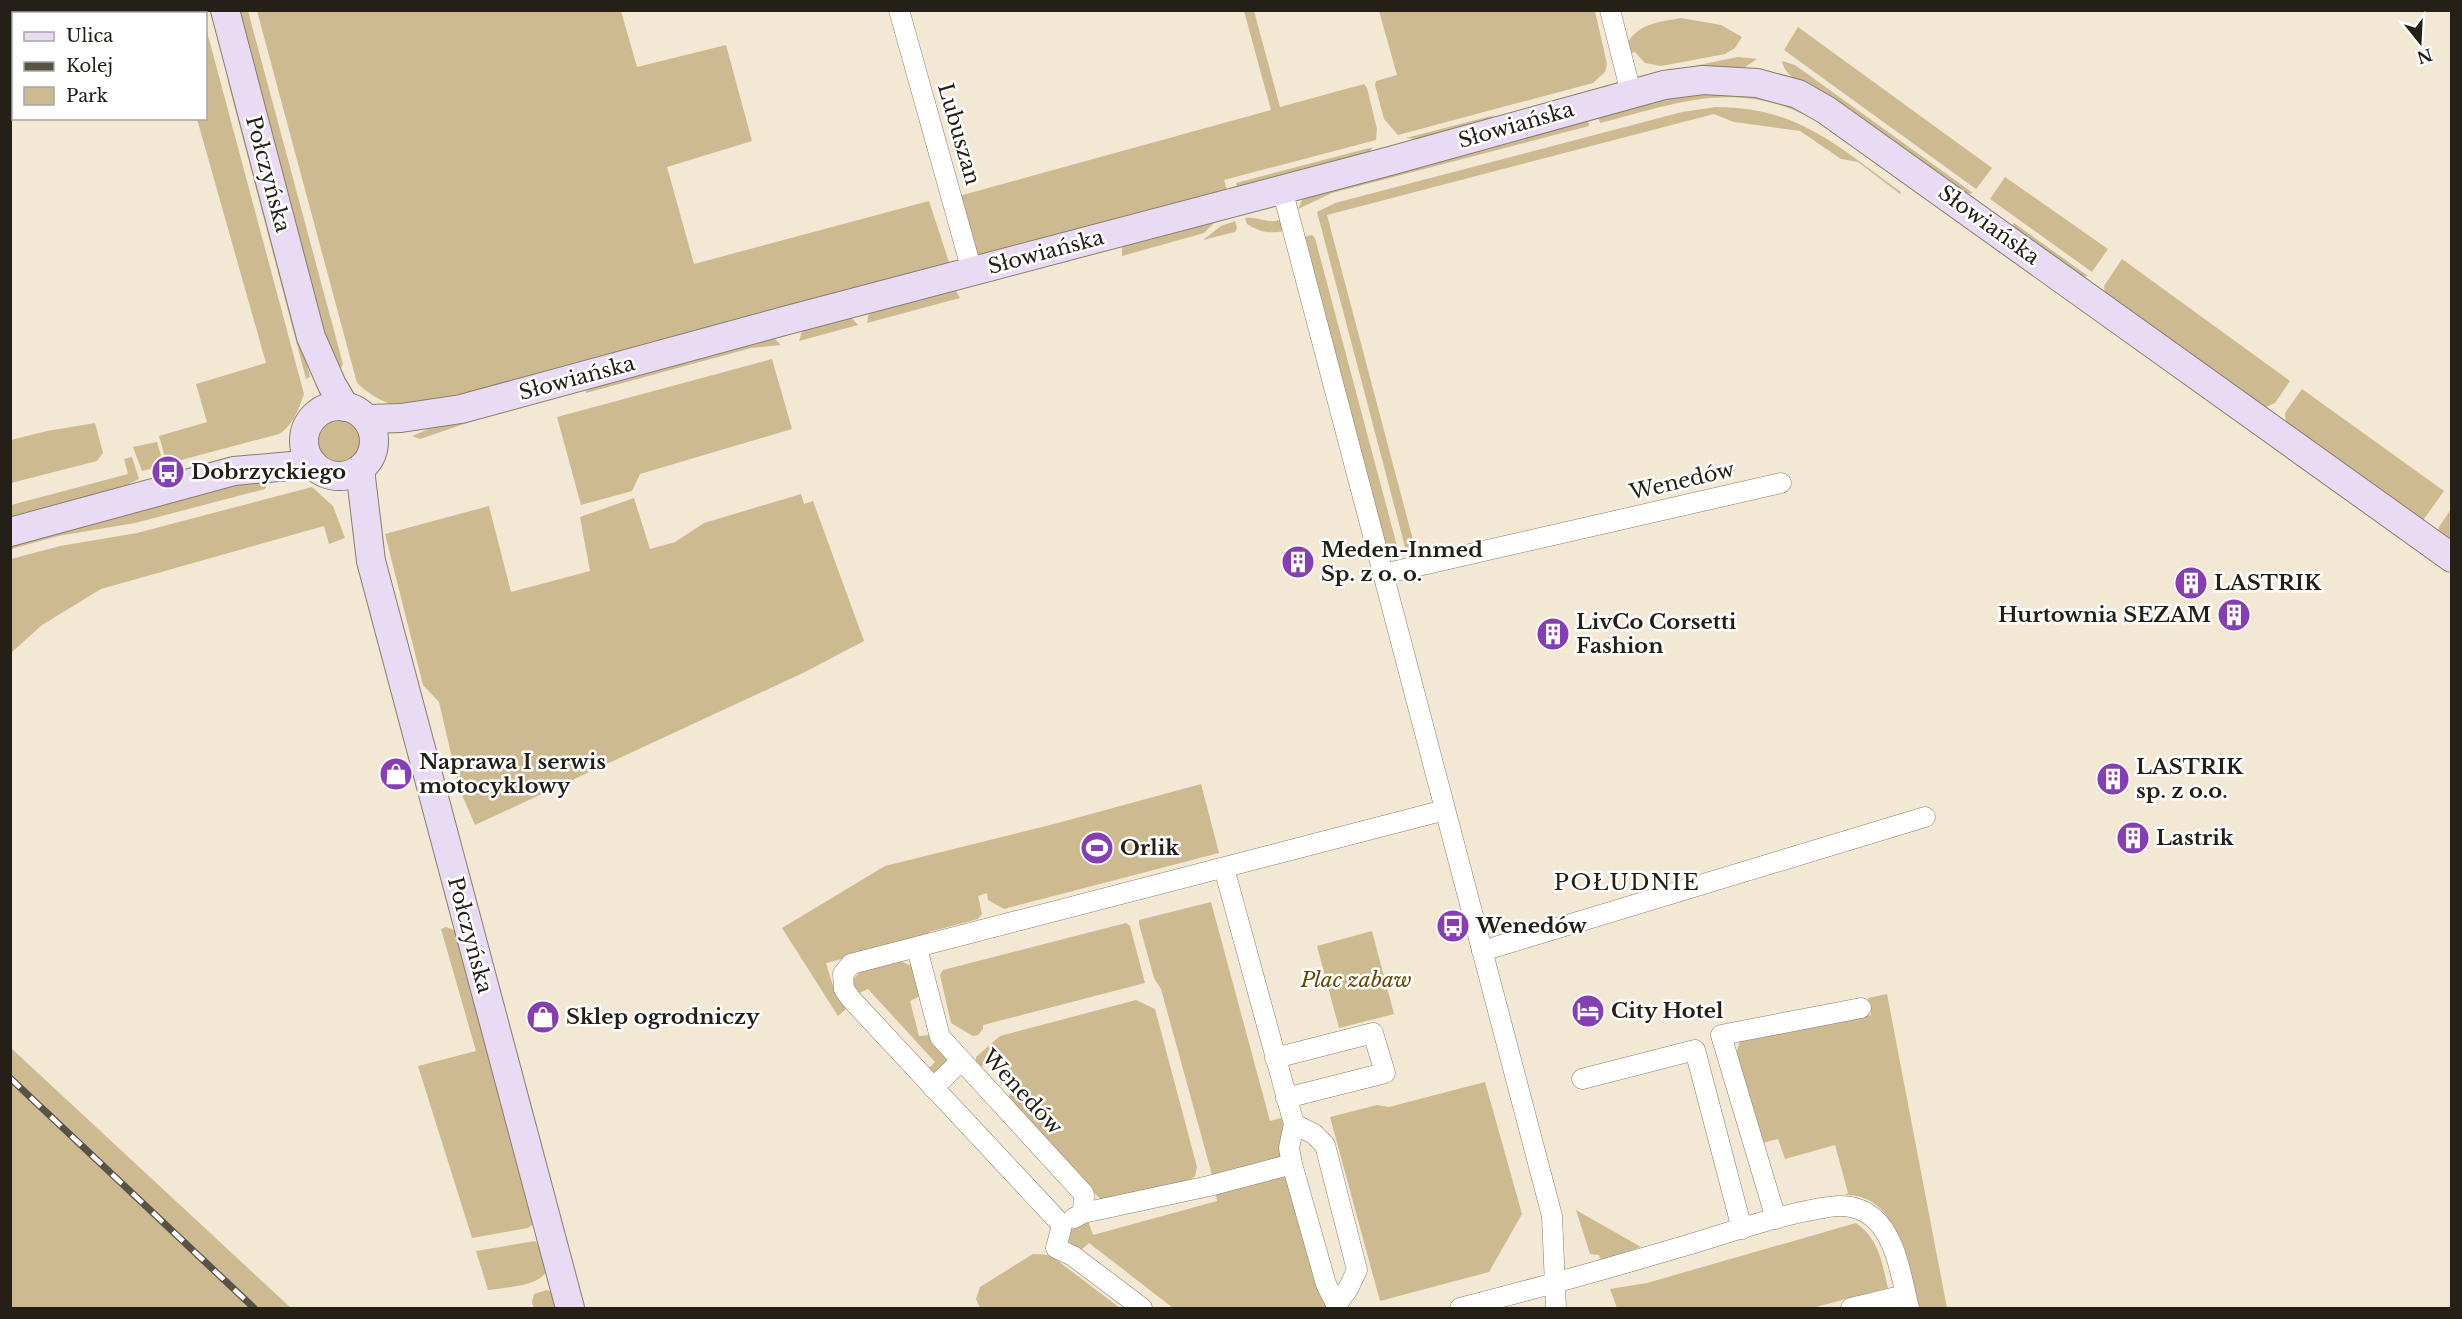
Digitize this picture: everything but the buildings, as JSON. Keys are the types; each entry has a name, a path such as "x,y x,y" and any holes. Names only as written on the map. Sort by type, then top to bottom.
{"main road":[{"name":"Połczyńska","path":"225,10 311,337 332,385 356,413"},
{"name":"Słowiańska","path":"356,413 401,418 461,409 1631,93 1685,81 1723,80 1783,89 1811,100 1880,147 2451,558"},
{"name":"Połczyńska","path":"311,337 316,401 316,448 371,561 570,1308"},
{"path":"331,407 356,413 373,430 367,458 346,475 316,448 331,407"},
{"name":"Słowiańska","path":"367,458 461,409"},
{"path":"10,532 316,448"},
{"name":"Połczyńska","path":"367,458 371,561"}],"street":[{"name":"Lubuszan","path":"899,10 972,271"},
{"path":"1611,10 1631,93"},
{"path":"1282,189 1552,1216 1556,1308"},
{"name":"Wenedów","path":"1383,574 1781,483"},
{"path":"1062,1225 844,989 843,974 851,964 1445,810"},
{"path":"1482,951 1925,817"},
{"path":"1224,868 1294,1124 1289,1148 1292,1164 1326,1284 1337,1306"},
{"name":"Wenedów","path":"917,948 940,1037 1083,1194 1083,1214"},
{"path":"1776,1219 1721,1035 1861,1008"},
{"path":"1275,1058 1373,1033 1384,1073 1286,1098"},
{"path":"1582,1079 1695,1050 1742,1229"},
{"name":"Wenedów","path":"933,1088 961,1060"},
{"path":"1294,1124 1314,1134 1325,1145 1357,1270 1337,1306"},
{"path":"1142,1308 1073,1256 1056,1248 1062,1225 1083,1214 1292,1164"},
{"path":"1460,1308 1556,1284 1776,1219 1830,1206 1846,1206 1865,1212 1881,1226 1891,1244 1907,1302 1851,1308"}],"green space":[{"path":"234,11 248,11 343,364 341,368 333,370"},
{"path":"257,11 621,11 637,67 726,45 752,141 667,167 694,264 929,201 950,265 416,411 391,404 371,394 357,383"},
{"path":"1244,11 1254,11 1280,107 1364,84 1377,129 1376,140 1224,180 1228,194 976,258 959,196 1271,110"},
{"path":"1379,11 1595,11 1607,64 1605,72 1593,83 1398,135 1384,119 1375,85 1376,81 1397,75"},
{"path":"1681,18 1721,25 1742,37 1735,48 1725,54 1661,66 1645,63 1635,52 1629,54 1627,44 1637,32 1658,22"},
{"path":"1798,27 1992,168 1976,189 1784,50"},
{"path":"207,32 304,394 292,422 279,434 170,463 166,461 159,436 207,422 196,384 266,363 197,120 207,120"},
{"path":"1738,57 1757,59 1745,67 1689,67"},
{"path":"1782,61 1795,65 1973,193 1966,194 1814,89 1794,78 1786,71"},
{"path":"227,78 241,109 309,372 310,377 306,379"},
{"path":"1693,94 1755,96 1796,108 1824,125 1794,110 1766,101 1739,97 1686,101 1600,123 1598,116 1666,98"},
{"path":"1716,107 1771,114 1794,122 1837,145 1901,192 1900,194 1858,162 1841,159 1800,131 1734,122 1714,114 1327,215 1418,559 1409,562 1317,212 1335,203 1682,112"},
{"path":"1495,115 1489,119 1418,139 1406,138"},
{"path":"1588,119 1589,126 1332,193 1298,209 1304,196"},
{"path":"1373,147 1367,155 1238,192 1236,183"},
{"path":"2005,177 2108,249 2092,272 1990,199"},
{"path":"1245,218 1280,220 1284,231 1260,231 1247,224"},
{"path":"1217,220 1204,233 1122,256 1122,243"},
{"path":"1235,221 1237,228 1235,232 1203,240 1221,226"},
{"path":"2014,223 2088,276 2081,277 2010,229"},
{"path":"1312,235 1315,238 1401,561 1389,554 1384,544 1303,237"},
{"path":"2122,259 2290,381 2275,403 2264,408 2105,295 2104,286"},
{"path":"948,288 956,291 960,298 867,323 869,312"},
{"path":"850,316 858,325 799,341 803,328"},
{"path":"772,336 781,345 751,348 586,393 620,376"},
{"path":"772,359 792,429 640,474 632,491 581,505 557,417"},
{"path":"2302,389 2444,491 2424,519 2421,521 2286,425 2285,413"},
{"path":"339,420 354,427 361,442 354,457 339,464 324,457 317,442 324,427"},
{"path":"473,421 420,439 412,436 431,428"},
{"path":"95,423 103,453 97,461 11,483 11,440"},
{"path":"157,442 163,462 161,466 142,471 133,447"},
{"path":"132,457 139,479 101,497 11,522 11,505 128,474 124,459"},
{"path":"273,472 265,489 135,523 58,536 11,549 11,541"},
{"path":"312,487 333,506 345,538 329,544 324,526 101,589 42,625 11,653 11,559 60,546 137,533"},
{"path":"801,494 804,504 813,501 864,641 805,672 475,825 459,788 439,702 423,685 385,534 489,506 511,592 590,571 580,517 634,498 650,549 675,542 704,523"},
{"path":"2451,509 2451,547 2438,533 2439,527"},
{"path":"1201,784 1219,853 1004,909 988,900 987,893 978,896 982,914 978,919 929,932 930,936 826,963 834,989 845,1002 845,1010 838,1016 782,928 885,866"},
{"path":"1211,902 1270,1121 1285,1117 1286,1128 1280,1142 1285,1164 1214,1182 1161,989 1154,978 1139,924 1139,920"},
{"path":"1126,923 1130,926 1145,983 983,1025 978,1035 973,1036 951,1023 940,975 943,970"},
{"path":"446,927 459,932 534,1216 532,1225 528,1228 472,1238 418,1066 476,1051 441,929"},
{"name":"Plac zabaw","path":"1372,931 1394,1014 1339,1028 1317,946"},
{"path":"900,961 912,966 920,996 910,1001 919,1036 930,1035 947,1059 946,1066 936,1075 928,1069 935,1062 868,989 857,994 850,983 860,972"},
{"path":"1887,994 1947,1308 1918,1308 1898,1236 1878,1206 1863,1198 1845,1195 1848,1193 1835,1145 1785,1159 1778,1139 1762,1143 1736,1055 1740,1040 1871,1015 1868,998"},
{"path":"1136,1000 1155,1009 1197,1167 1195,1176 1189,1181 1103,1202 1009,1100 1009,1095 1014,1088 989,1061 981,1067 976,1064 976,1057 1000,1036"},
{"path":"11,1048 291,1308 11,1308"},
{"path":"1485,1082 1522,1214 1489,1272 1380,1301 1330,1117 1377,1105 1389,1107"},
{"path":"1286,1170 1331,1308 1173,1308 1089,1243 1079,1252 1071,1248 1069,1240 1071,1230 1088,1221 1093,1235 1217,1201 1215,1190"},
{"path":"1576,1210 1641,1247 1601,1260 1599,1255 1590,1254"},
{"path":"1856,1223 1864,1229 1875,1244 1888,1288 1812,1308 1617,1308 1610,1289 1647,1283"},
{"path":"535,1241 542,1248 547,1271 543,1276 529,1283 488,1290 476,1251"},
{"path":"1033,1254 1050,1255 1120,1308 980,1308 976,1299 980,1287"},
{"path":"547,1290 554,1293 558,1308 534,1308 532,1302 534,1294"}],"railway":[{"path":"10,1078 254,1308"}],"place":[{"name":"Dobrzyckiego","path":"168,472"},
{"name":"Meden-Inmed Sp. z o. o.","path":"1298,562"},
{"name":"LASTRIK","path":"2191,583"},
{"name":"Hurtownia SEZAM","path":"2234,615"},
{"name":"LivCo Corsetti Fashion","path":"1553,634"},
{"name":"Naprawa I serwis motocyklowy","path":"396,774"},
{"name":"LASTRIK sp. z o.o.","path":"2113,779"},
{"name":"Lastrik","path":"2133,838"},
{"name":"Orlik","path":"1097,848"},
{"name":"Wenedów","path":"1453,926"},
{"name":"City Hotel","path":"1588,1011"},
{"name":"Sklep ogrodniczy","path":"543,1017"}],"district":[{"name":"POŁUDNIE","path":"1627,882"}]}
